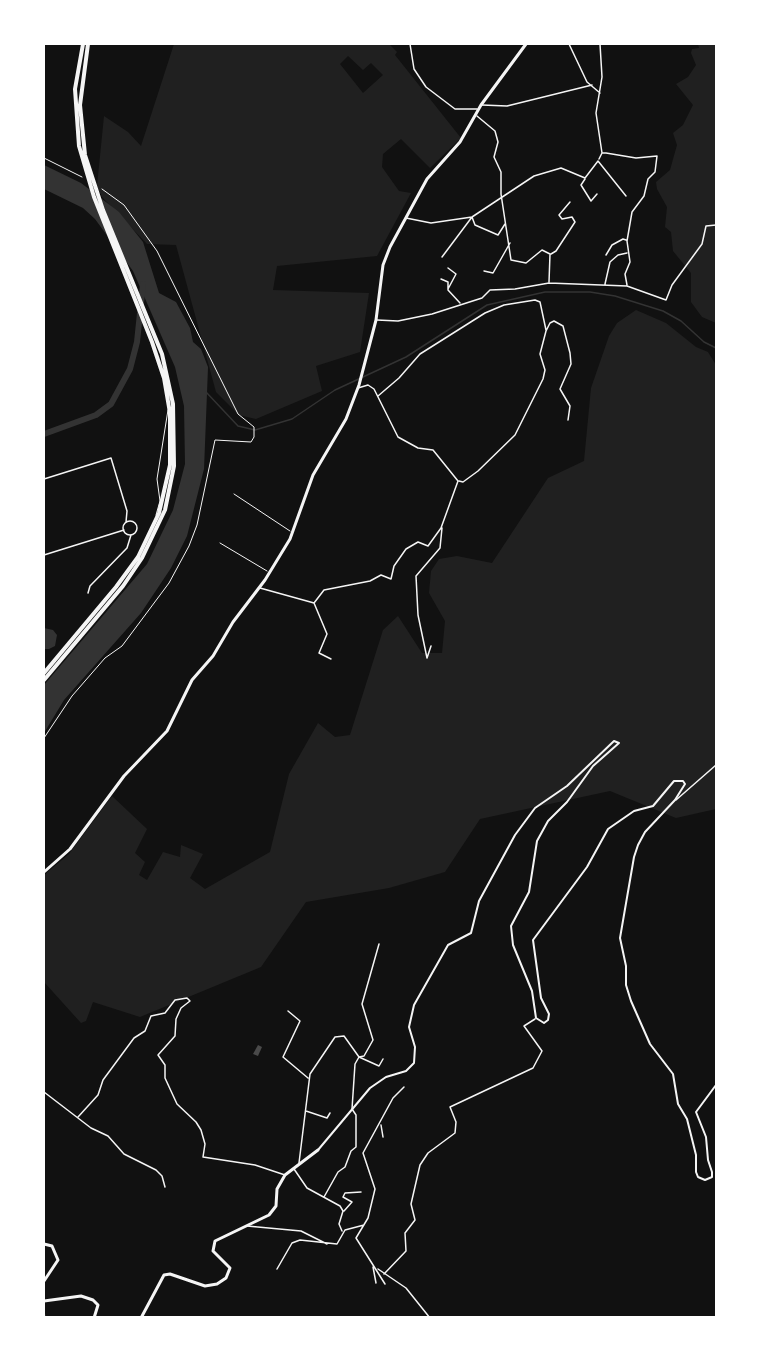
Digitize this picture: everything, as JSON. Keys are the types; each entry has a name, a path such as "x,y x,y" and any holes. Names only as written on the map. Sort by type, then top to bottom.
{"highway":[{"path":"44,674 116,587 147,540 159,513 170,465 168,396 160,366 94,197 83,162 75,89 86,44"},
{"path":"44,680 123,586 142,558 159,525 169,494 174,466 175,424 170,385 162,354 89,168 81,131 80,105 86,44"}],"main road":[{"path":"44,872 70,849 124,776 167,731 192,680 213,656 233,622 270,573 293,532 314,476 343,425 358,387 376,320 386,255 427,178 460,142 481,105 526,44"},
{"path":"141,1317 164,1275 170,1274 205,1286 217,1284 226,1278 231,1268 214,1253 213,1244 218,1238 269,1215 273,1210 277,1189 285,1175 318,1150"},
{"path":"44,1244 52,1246 57,1252 58,1260 44,1281"},
{"path":"44,1301 81,1296 93,1300 98,1305 93,1317"}],"street":[{"path":"410,44 414,69 426,87 455,109 478,110"},
{"path":"569,44 587,82 600,94"},
{"path":"597,195 591,201 581,185 602,153 596,113 602,77 600,44"},
{"path":"481,105 507,106 592,85"},
{"path":"475,115 495,131 498,142 494,157 501,172 505,224 511,242 511,260 516,263 526,263 542,250 550,254"},
{"path":"602,153 639,159 657,156 655,172 648,179 644,196 632,213 627,240 630,262 625,274 627,286"},
{"path":"598,161 626,196"},
{"path":"442,257 472,217 528,179 561,168 585,178"},
{"path":"550,254 556,251 575,222 572,217 562,219 559,215 570,202"},
{"path":"405,218 431,223 472,217"},
{"path":"472,217 475,225 498,235 505,224"},
{"path":"376,320 398,321 432,314 482,298 490,290 515,290 549,283 627,286 666,300 672,285 702,244 706,226 717,225"},
{"path":"606,255 607,249 612,245 623,239 627,240"},
{"path":"484,271 493,273 511,242"},
{"path":"605,284 610,262 618,255 627,252"},
{"path":"549,283 550,254"},
{"path":"448,268 456,274 448,290"},
{"path":"441,279 448,282 448,290 461,303"},
{"path":"378,396 399,378 420,354 485,313 504,305 535,300 540,302 546,331"},
{"path":"358,387 368,385 378,396 398,437 418,448 433,450 458,481 463,482 478,471 515,435 543,379 545,370 540,354 546,331 550,323 558,322 563,326 571,364 561,389 570,406 568,420"},
{"path":"44,479 111,458 127,511 124,530"},
{"path":"314,603 324,590 370,581 381,575 391,579 394,566 406,549 418,542 428,546 441,528 458,481"},
{"path":"88,593 90,586 127,548 137,526 131,521 126,522"},
{"path":"430,646 427,658 418,615 416,576 440,548 441,528"},
{"path":"124,530 131,535"},
{"path":"44,555 124,530"},
{"path":"260,588 314,603"},
{"path":"314,603 327,634 319,654 331,659"},
{"path":"318,1150 376,1083 403,1073 414,1063 415,1047 410,1026 417,1002 448,945 471,933 481,895 515,835 535,808 567,786 610,743 618,742 597,762 567,802 545,826 537,841 529,892 511,926 513,945 532,991 536,1018 544,1023 549,1016 541,999 533,940 583,873 608,829 634,811 653,806 674,781 683,781 685,784 675,800 645,832 634,857 620,931 621,951 626,963 626,985 631,1001 650,1044 673,1074 678,1104 687,1119 696,1155 696,1172 705,1180 712,1176 712,1172 708,1160 706,1137 696,1112 717,1085"},
{"path":"661,815 717,765"},
{"path":"324,1197 356,1147 356,1115 352,1109 355,1064 359,1057 364,1056 374,1037 362,1004 379,944"},
{"path":"78,1117 98,1095 103,1080 134,1038 145,1031 151,1016 165,1013 175,1000 187,998 189,1001 181,1008 176,1019 175,1036 158,1055 165,1065 165,1078 177,1104 201,1130 205,1144 204,1157 255,1165 285,1175"},
{"path":"288,1011 300,1021 283,1058 308,1078"},
{"path":"384,1274 406,1251 405,1233 415,1220 411,1204 420,1165 428,1153 456,1133 456,1122 450,1107 532,1068 542,1051 524,1026 536,1018"},
{"path":"299,1164 308,1078 338,1035 346,1038 359,1057 379,1066 383,1059"},
{"path":"385,1284 356,1238 366,1225 375,1189 363,1153 397,1092 404,1087"},
{"path":"44,1092 91,1128 111,1139 124,1154 156,1170 162,1176 165,1187"},
{"path":"306,1111 327,1118 330,1113"},
{"path":"381,1124 384,1129 383,1137"},
{"path":"293,1167 307,1188 337,1204 343,1211"},
{"path":"277,1269 288,1246 294,1241 338,1244 343,1232 339,1224 343,1211 352,1202 343,1197 345,1193 361,1192"},
{"path":"246,1225 271,1230 301,1231 328,1245"},
{"path":"343,1232 366,1225"},
{"path":"374,1266 404,1286 430,1317"},
{"path":"374,1266 376,1283"}],"lane":[{"path":"147,540 160,501 157,479 166,434 168,396"},
{"path":"234,494 293,532"},
{"path":"220,543 270,573"}],"path":[{"path":"44,158 84,178"},
{"path":"44,738 72,696 105,658 122,646 174,575 197,525 208,483 214,442 218,440 251,442 254,437 254,427 238,414 157,251 124,205 98,186"}],"shaded area":[{"path":"174,44 389,44 397,52 395,55 461,138 430,168 401,139 383,154 382,167 399,191 411,193 377,256 277,266 273,290 369,293 360,352 316,366 322,391 256,419 239,415 216,392 176,245 147,244 102,197 97,186 104,116 128,132 141,146","holes":["348,56 363,70 371,63 383,75 363,93 340,64"]},
{"path":"698,44 716,44 716,323 702,317 691,302 691,273 673,251 671,232 665,227 667,207 657,189 656,182 670,170 677,145 673,133 683,125 693,105 676,84 688,77 696,65 691,53 692,49 699,48"},
{"path":"44,165 81,183 119,212 143,242 159,293 176,302 190,328 193,342 201,349 208,367 204,469 187,536 171,568 141,613 64,700 44,733 44,685 147,564 173,510 185,464 184,406 175,367 133,271 95,219 83,208 44,189"},
{"path":"636,310 666,323 696,347 708,352 716,365 716,809 676,818 610,791 480,819 445,872 389,888 306,902 261,967 140,1017 93,1002 86,1021 81,1023 44,982 44,875 69,854 112,796 147,829 135,853 145,862 139,875 147,880 163,852 180,857 181,845 203,854 190,878 205,889 270,852 289,774 318,723 335,737 350,735 383,630 398,616 422,653 442,653 445,621 429,593 431,571 439,559 457,556 492,563 548,478 584,461 591,388 609,336 617,323"},
{"path":"44,628 53,630 57,635 55,646 49,649 44,649"}],"building":[{"path":"258,1045 262,1047 258,1056 253,1054"}],"waterway":[{"path":"44,434 96,415 111,404 130,369 137,342 143,284"},
{"path":"206,392 238,426 255,430 292,419 335,390 406,357 487,305 545,292 590,292 615,296 663,311 681,321 704,342 716,348"},
{"path":"44,1313 46,1318"}]}
